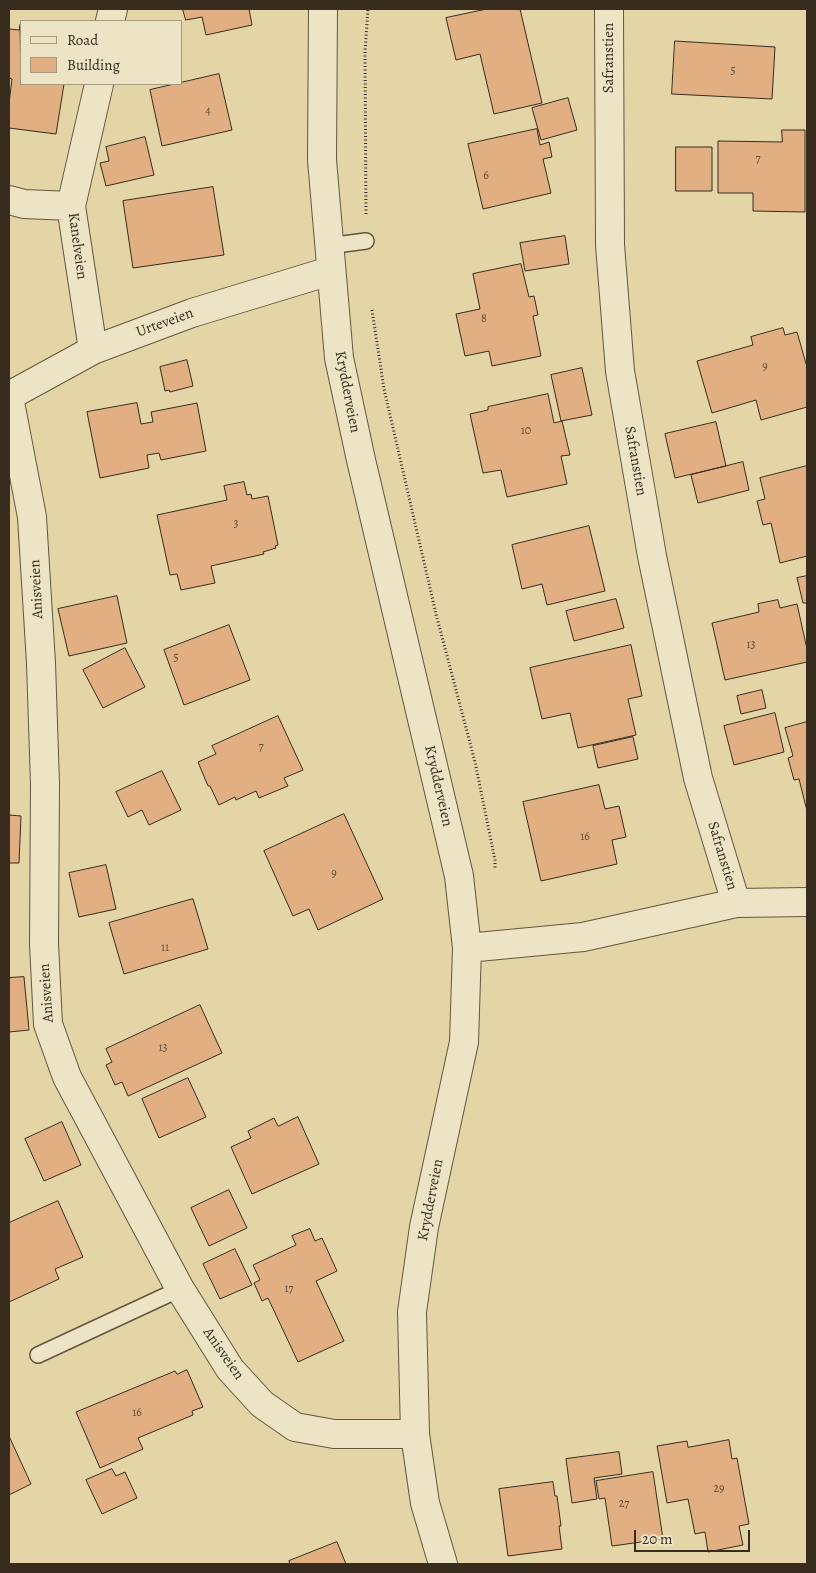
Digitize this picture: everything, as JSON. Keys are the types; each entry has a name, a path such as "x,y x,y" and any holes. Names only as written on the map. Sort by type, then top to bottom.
{"street":[{"name":"Krydderveien","path":"322,9 322,160 338,358 459,876 467,948 464,1042 424,1227 412,1312 415,1434 425,1503 442,1564"},
{"name":"Safranstien","path":"608,9 610,245 620,372 652,556 698,778 736,903"},
{"name":"Kanelveien","path":"93,350 71,206 99,85"},
{"path":"9,200 24,204 71,206"},
{"name":"Urteveien","path":"9,396 93,350 329,258"},
{"name":"Anisveien","path":"9,396 33,526 41,662 44,774 44,944 48,1024 67,1077 180,1288 230,1369 262,1404 295,1426 334,1434 415,1434"},
{"name":"Safranstien","path":"467,948 583,937 736,903 807,902"}],"lane":[{"path":"329,258 366,241"},
{"path":"38,1355 180,1288"}],"path":[{"path":"366,241 365,91 368,9"},
{"path":"371,306 384,389 436,614 475,762 494,860 495,879"}],"building":[{"path":"183,9 249,9 252,25 206,35 202,17 186,20"},
{"path":"487,9 520,9 542,103 494,114 480,54 456,60 446,18"},
{"path":"20,25 20,85 64,85 56,134 9,128 9,103 12,79 9,78 9,29 19,30"},
{"path":"675,41 775,47 772,99 672,94"},
{"path":"219,74 232,130 162,146 150,90 172,85 182,85 182,83"},
{"path":"568,98 577,130 541,140 532,108"},
{"path":"537,129 540,145 549,142 552,157 543,159 551,193 483,209 468,144"},
{"path":"782,130 805,130 805,212 753,211 753,193 718,193 718,141 782,142"},
{"path":"145,137 154,175 106,186 100,163 109,161 106,147"},
{"path":"676,147 712,147 712,191 676,191"},
{"path":"213,187 224,255 133,268 123,201"},
{"path":"565,236 569,264 525,271 520,243"},
{"path":"521,264 529,297 534,296 538,315 533,316 541,356 492,366 489,351 465,356 456,314 480,309 473,274"},
{"path":"783,328 785,335 797,332 807,367 807,407 761,420 756,400 712,413 697,361 753,345 751,337"},
{"path":"187,360 193,386 170,392 169,390 165,391 160,367"},
{"path":"582,368 592,415 561,421 551,375"},
{"path":"548,394 554,423 562,421 570,455 561,456 567,484 507,497 501,470 483,473 470,414 488,410 488,407"},
{"path":"137,403 141,424 153,422 151,412 197,403 206,451 161,460 159,453 147,455 149,468 100,478 87,412"},
{"path":"716,422 726,466 675,478 665,434"},
{"path":"743,462 749,490 698,503 691,475"},
{"path":"807,466 807,556 780,563 771,523 763,525 757,501 765,499 760,478"},
{"path":"244,482 247,495 251,494 252,499 268,496 278,545 275,546 276,548 263,552 264,554 211,566 215,583 181,590 177,574 170,575 157,515 227,500 224,486"},
{"path":"589,526 605,591 547,605 542,584 522,589 512,545"},
{"path":"807,576 807,603 803,603 797,578"},
{"path":"117,596 127,643 69,656 58,609"},
{"path":"616,599 624,628 574,641 566,611"},
{"path":"778,600 780,608 797,604 807,649 807,662 725,680 712,623 759,612 758,604"},
{"path":"229,625 250,680 184,705 164,650"},
{"path":"631,645 642,696 628,699 636,735 578,748 570,713 542,719 530,668"},
{"path":"125,648 145,687 103,708 83,670"},
{"path":"762,690 766,708 741,714 737,696"},
{"path":"775,713 784,752 734,765 724,726"},
{"path":"278,716 303,770 284,778 288,786 259,798 256,791 236,800 235,797 219,805 210,786 208,786 198,762 216,754 212,746"},
{"path":"807,722 807,811 799,779 794,780 788,758 793,756 785,728"},
{"path":"633,737 638,759 598,768 593,746"},
{"path":"162,771 181,810 149,825 142,810 128,817 116,792"},
{"path":"599,785 605,809 619,806 626,837 612,840 617,864 541,881 523,802"},
{"path":"344,814 383,899 318,930 309,909 293,916 264,851"},
{"path":"9,815 21,816 19,863 9,863"},
{"path":"106,865 116,909 79,917 69,873"},
{"path":"193,899 208,949 124,974 109,923"},
{"path":"24,977 29,1030 9,1032 9,978"},
{"path":"200,1005 222,1053 128,1096 122,1082 115,1085 106,1065 112,1062 106,1049"},
{"path":"188,1078 206,1117 159,1138 142,1099"},
{"path":"298,1117 319,1164 252,1194 231,1147 251,1138 248,1131 274,1118 278,1126"},
{"path":"62,1122 81,1165 44,1181 25,1139"},
{"path":"229,1190 247,1228 209,1246 191,1208"},
{"path":"58,1201 83,1257 55,1269 59,1279 9,1302 9,1223"},
{"path":"310,1229 315,1241 322,1238 337,1271 316,1281 344,1341 298,1362 268,1298 262,1301 254,1283 260,1280 253,1265 296,1245 292,1236"},
{"path":"235,1249 252,1285 220,1299 203,1264"},
{"path":"187,1370 203,1407 192,1411 193,1415 138,1438 143,1449 100,1468 76,1412 175,1371 177,1374"},
{"path":"9,1436 31,1484 9,1495"},
{"path":"729,1440 732,1459 737,1458 749,1524 739,1526 743,1545 708,1552 705,1532 695,1534 688,1499 667,1503 657,1446 687,1441 688,1447"},
{"path":"619,1452 622,1474 594,1478 597,1499 572,1503 566,1459"},
{"path":"112,1469 116,1476 125,1472 137,1498 102,1514 86,1480"},
{"path":"653,1472 663,1539 612,1546 605,1498 599,1499 596,1481"},
{"path":"553,1482 555,1496 557,1496 562,1549 508,1556 499,1489"},
{"path":"337,1542 346,1564 290,1564 289,1561"}]}
